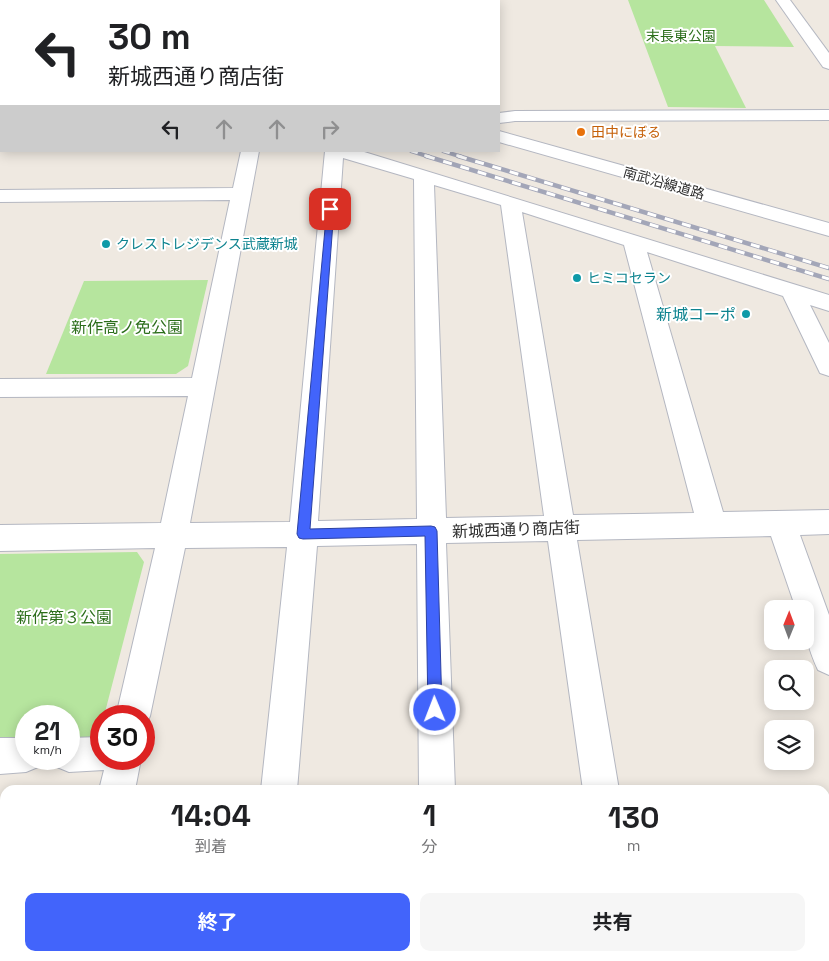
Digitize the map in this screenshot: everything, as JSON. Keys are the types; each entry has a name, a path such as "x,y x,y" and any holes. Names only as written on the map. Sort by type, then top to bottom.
{"street":[{"path":"784,0 829,64"},
{"path":"500,118 515,116 829,115"},
{"name":"南武沿線道路","path":"500,136 829,230"},
{"path":"135,705 173,535 250,152"},
{"path":"279,785 303,534 334,152"},
{"path":"343,152 510,202 829,303"},
{"path":"424,177 437,785"},
{"path":"0,196 240,194"},
{"path":"510,202 600,785"},
{"path":"633,241 712,525"},
{"path":"792,291 829,367"},
{"path":"0,388 202,387"},
{"name":"新城西通り商店街","path":"0,538 303,534 829,522"},
{"path":"781,523 829,659"},
{"path":"0,756 15,755"},
{"path":"118,785 122,770"}],"green space":[{"name":"末長東公園","path":"628,0 764,0 794,47 715,46 746,108 668,107"},
{"name":"新作高ノ免公園","path":"208,280 188,366 176,374 46,374 84,281"},
{"name":"新作第３公園","path":"137,552 144,562 107,705 90,705 90,742 80,742 80,705 15,705 15,743 0,743 0,554"}],"railway":[{"path":"414,152 430,157"},
{"path":"446,152 462,157"},
{"path":"426,156 829,279"},
{"path":"458,156 829,268"}],"place":[{"name":"田中にぼる","path":"581,132"},
{"name":"クレストレジデンス武蔵新城","path":"106,244"},
{"name":"ヒミコセラン","path":"577,278"},
{"name":"新城コーポ","path":"746,314"}],"route":[{"path":"330,209 303,534 431,531 435,710"}]}
